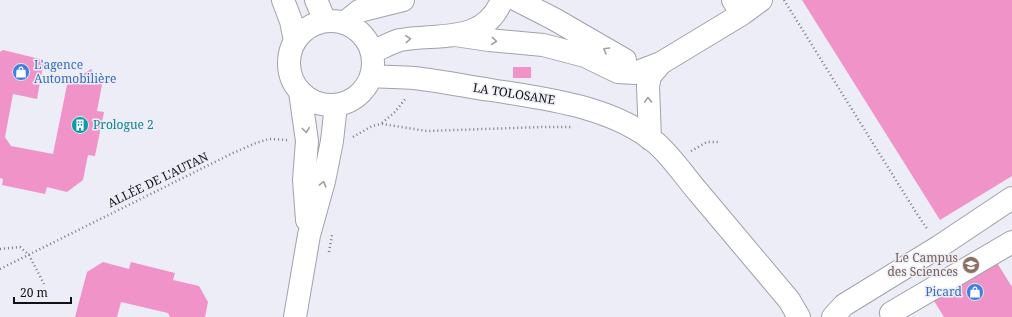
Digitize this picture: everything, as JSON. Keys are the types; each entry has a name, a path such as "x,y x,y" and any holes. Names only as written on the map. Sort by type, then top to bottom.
{"street":[{"path":"283,0 291,21 295,41"},
{"path":"316,0 334,22 356,29 366,39 372,52 373,64 371,76 359,94 336,105 322,105 310,100 300,92 294,83 290,73 289,62 295,41 303,32 313,25 334,22 359,12 396,1"},
{"path":"372,52 399,40 455,35 475,29 486,24 506,3 554,19 628,62 640,62 686,35 707,20 737,7 761,0"},
{"path":"650,139 648,86 650,76 661,63 737,7"},
{"path":"455,35 544,45 585,56 618,72 635,73 661,63"},
{"name":"LA TOLOSANE","path":"371,76 413,78 556,100 608,116 630,126 650,139 675,163"},
{"path":"300,92 307,141 304,180 309,235"},
{"path":"295,317 309,235 324,181 332,140 336,105"},
{"path":"675,163 794,308 807,317"},
{"path":"833,317 844,305 940,246 1012,198"},
{"path":"893,317 891,313 1012,242"}],"path":[{"path":"784,0 917,214 940,246"},
{"path":"567,122 574,124"},
{"path":"350,140 355,135 372,126 382,124 427,131 542,127 579,128"},
{"name":"ALLÉE DE L'AUTAN","path":"0,270 233,153 256,143 269,139 307,141"},
{"path":"675,163 707,142 718,142"},
{"path":"0,249 20,247 29,255 44,284"}],"building":[{"path":"802,0 1012,0 1012,176 940,220"},
{"name":"Prologue 2","path":"3,50 44,60 37,99 13,94 5,137 11,146 53,154 67,85 91,69 102,85 97,111 104,112 95,156 88,155 83,180 67,192 47,187 45,194 2,185 3,179 0,178 0,52"},
{"path":"513,67 531,67 531,78 513,78"},
{"name":"Picard","path":"994,258 1012,287 1012,317 944,317 931,296"},
{"path":"103,262 129,269 131,262 175,273 173,280 199,286 208,302 205,317 170,317 168,313 121,302 117,317 75,317 87,272"}],"place":[{"name":"L'agence Automobilière","path":"21,72"},
{"name":"Prologue 2","path":"80,125"},
{"name":"Le Campus des Sciences","path":"971,265"},
{"name":"Picard","path":"975,292"}]}
